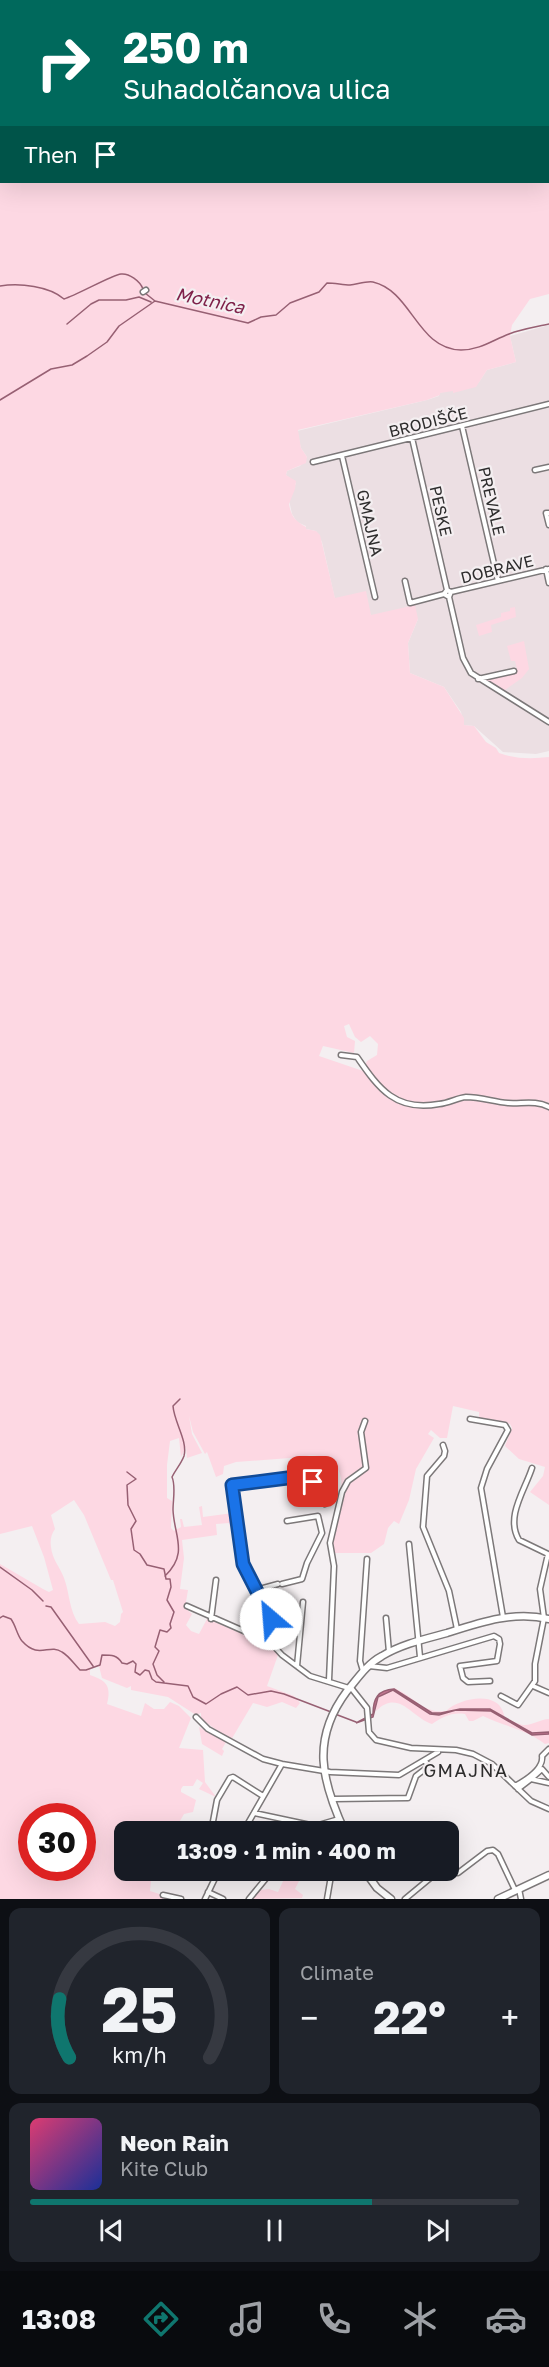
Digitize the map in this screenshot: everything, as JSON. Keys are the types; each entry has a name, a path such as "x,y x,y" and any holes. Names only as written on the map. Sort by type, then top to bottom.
{"street":[{"name":"BRODIŠČE","path":"313,462 549,404"},
{"name":"PREVALE","path":"462,426 498,581"},
{"name":"PESKE","path":"412,438 466,666 477,679"},
{"name":"GMAJNA","path":"342,456 375,597"},
{"path":"535,470 549,467"},
{"path":"548,513 549,525"},
{"name":"DOBRAVE","path":"405,581 410,603 547,569"},
{"path":"547,569 549,582"},
{"path":"477,679 514,671"},
{"path":"477,679 549,722"},
{"path":"341,1055 357,1057 382,1090 403,1102 436,1105 463,1097 472,1097 509,1103 538,1102 549,1107"},
{"path":"470,1419 505,1425 508,1430 487,1469 481,1488 503,1617"},
{"path":"329,1680 334,1566 330,1539 343,1488 348,1481 366,1468 361,1432 365,1421"},
{"path":"443,1445 444,1456 427,1476 423,1527 449,1591 457,1629"},
{"path":"315,1466 321,1480 316,1484"},
{"path":"501,1696 518,1705 534,1686 546,1618 540,1588 548,1554 521,1542 515,1531 515,1512 532,1468"},
{"path":"275,1646 271,1619 243,1564 232,1485 303,1476 316,1484 325,1504"},
{"path":"256,1590 302,1579 322,1533 318,1516 287,1521"},
{"path":"409,1544 420,1657"},
{"path":"367,1559 360,1661 366,1668 387,1668 496,1637 500,1644 497,1661 460,1666 463,1678 468,1682 490,1682"},
{"path":"211,1618 216,1580"},
{"path":"297,1666 303,1602"},
{"path":"186,1606 275,1646 282,1655 310,1676 350,1688 358,1694 366,1706 369,1732 375,1740 411,1748 456,1750 485,1760 531,1801 549,1809"},
{"path":"332,1821 339,1819 324,1770 323,1742 332,1713 366,1668 389,1652 457,1629 503,1617 546,1618"},
{"path":"386,1618 389,1652"},
{"path":"534,1686 549,1693"},
{"path":"196,1717 208,1729 247,1751 282,1764 324,1770 391,1776 405,1772 440,1751"},
{"path":"517,1787 531,1779 541,1768 542,1756 549,1749"},
{"path":"333,1799 408,1798 416,1776 429,1766 425,1761"},
{"path":"250,1821 282,1764"},
{"path":"517,1787 541,1768"},
{"path":"541,1768 549,1777"},
{"path":"213,1821 217,1800 230,1778 263,1796"},
{"path":"531,1779 549,1783"},
{"path":"254,1814 290,1821"},
{"path":"459,1873 487,1851 492,1850 498,1854 521,1899"},
{"path":"498,1899 549,1875"},
{"path":"205,1899 214,1881"},
{"path":"249,1899 264,1881"},
{"path":"327,1899 330,1881"},
{"path":"372,1881 391,1899"},
{"path":"405,1899 428,1881"},
{"path":"208,1892 223,1899"},
{"path":"164,1895 181,1899"}],"shaded area":[{"path":"0,183 549,183 549,294 530,299 512,325 510,336 516,362 487,370 476,387 453,393 453,391 440,393 427,400 298,430 301,448 307,457 306,463 287,471 286,475 296,481 289,504 292,515 306,529 316,531 320,535 335,598 366,591 371,615 415,605 418,619 408,643 410,673 444,687 464,718 464,725 474,726 486,742 496,748 499,753 524,758 549,757 549,1105 541,1103 511,1102 470,1096 426,1104 404,1101 387,1091 365,1065 377,1055 378,1044 370,1036 361,1042 355,1037 349,1024 344,1026 347,1037 355,1041 354,1053 323,1046 319,1056 366,1072 390,1099 406,1105 437,1106 471,1099 504,1104 541,1104 549,1108 549,1505 530,1492 543,1476 545,1467 519,1459 505,1446 512,1428 510,1424 479,1418 479,1412 453,1406 447,1438 440,1438 431,1430 428,1434 434,1438 416,1469 409,1500 399,1524 394,1521 388,1528 384,1544 371,1553 332,1553 342,1488 340,1475 335,1465 325,1458 314,1455 236,1462 224,1466 223,1474 216,1477 207,1452 205,1454 193,1432 189,1416 192,1434 202,1453 187,1458 186,1447 181,1457 179,1438 170,1441 167,1498 172,1501 171,1528 174,1531 181,1527 180,1519 184,1527 202,1525 199,1507 202,1506 203,1517 233,1513 234,1527 230,1527 229,1523 216,1524 217,1535 182,1540 184,1558 180,1589 188,1590 185,1608 192,1614 186,1625 191,1631 199,1634 207,1619 272,1646 278,1655 267,1686 294,1696 300,1703 296,1708 282,1702 267,1707 253,1703 231,1740 201,1719 201,1713 196,1715 168,1697 131,1690 131,1686 127,1688 102,1678 99,1666 90,1668 90,1675 107,1685 109,1693 107,1704 141,1716 145,1703 154,1709 164,1709 170,1702 179,1706 191,1718 179,1748 203,1750 205,1782 216,1797 199,1789 203,1783 197,1779 193,1786 183,1786 181,1789 181,1792 196,1800 193,1812 184,1814 180,1821 114,1821 114,1881 151,1881 150,1891 175,1899 0,1899 0,1564 49,1592 53,1590 32,1526 0,1534","holes":["74,1500 84,1515 111,1580 113,1580 123,1612 120,1622 115,1626 105,1622 79,1624 71,1608 64,1578 53,1555 51,1540 55,1529 51,1515"]},
{"path":"549,325 549,751 536,754 503,752 474,726 464,725 461,712 444,687 410,673 408,643 418,619 371,616 368,607 335,599 322,542 316,531 306,529 306,526 297,522 292,514 289,500 296,483 286,475 287,471 300,466 307,457 301,448 297,431 427,400 439,396 439,393 479,382 487,370 516,362 510,336"},
{"path":"515,607 516,617 491,625 492,632 479,636 476,625 501,617 501,613"},
{"path":"524,641 529,669 522,678 502,692 482,680 515,673 517,669 515,661 511,661 507,646"},
{"path":"394,1688 431,1710 446,1711 462,1702 483,1699 497,1704 502,1709 505,1718 520,1724 528,1725 549,1719 549,1743 545,1744 523,1732 483,1716 469,1721 465,1714 451,1714 432,1724 399,1703 392,1702 376,1711 380,1696"},
{"path":"394,1689 432,1713 460,1709 490,1709 532,1733 549,1732 549,1734 532,1735 491,1711 456,1710 439,1715 430,1714 393,1690 378,1697 373,1717 356,1723 373,1714 375,1699 380,1693"},
{"path":"199,1727 226,1742 222,1749 224,1751 222,1756 202,1744"},
{"path":"283,1881 299,1881 295,1889 303,1895 302,1898 252,1899 260,1890 269,1889 278,1892"}],"waterway":[{"path":"0,286 34,286 64,299 116,275 124,274 134,278 143,289"},
{"name":"Motnica","path":"0,400 51,369 72,365 87,356 107,342 119,326 155,301 248,323 261,317 276,315 290,303 319,292 327,283 350,285 373,282 386,287 397,296 424,330 446,347 461,350 474,348 514,332 549,324"},
{"path":"145,293 155,301"},
{"path":"67,324 99,300 126,300 139,297 151,302"},
{"path":"165,1576 177,1560 178,1552 172,1477 183,1459 185,1450 173,1406 180,1399"},
{"path":"127,1472 136,1479 127,1485 128,1505 136,1521 131,1529 134,1550 140,1554 147,1565 164,1569 166,1579 170,1579 171,1587 167,1600 174,1612 171,1628 167,1632 160,1630 155,1647 159,1651 153,1664 157,1675 164,1682"},
{"path":"0,1567 32,1590 43,1601"},
{"path":"46,1606 51,1607 93,1666"},
{"path":"0,1618 3,1616 11,1619 20,1639 28,1647 62,1652 80,1670 100,1665 102,1655 111,1655 122,1663 127,1664 133,1661 136,1664 135,1672 140,1675 145,1670 149,1671 156,1682 188,1686 193,1697 206,1704 237,1687 248,1695 271,1691 284,1694 331,1712"},
{"path":"335,1714 356,1722"}],"district":[{"name":"GMAJNA","path":"466,1771"}],"route":[{"path":"271,1619 243,1564 232,1485 303,1476 313,1482"}]}
